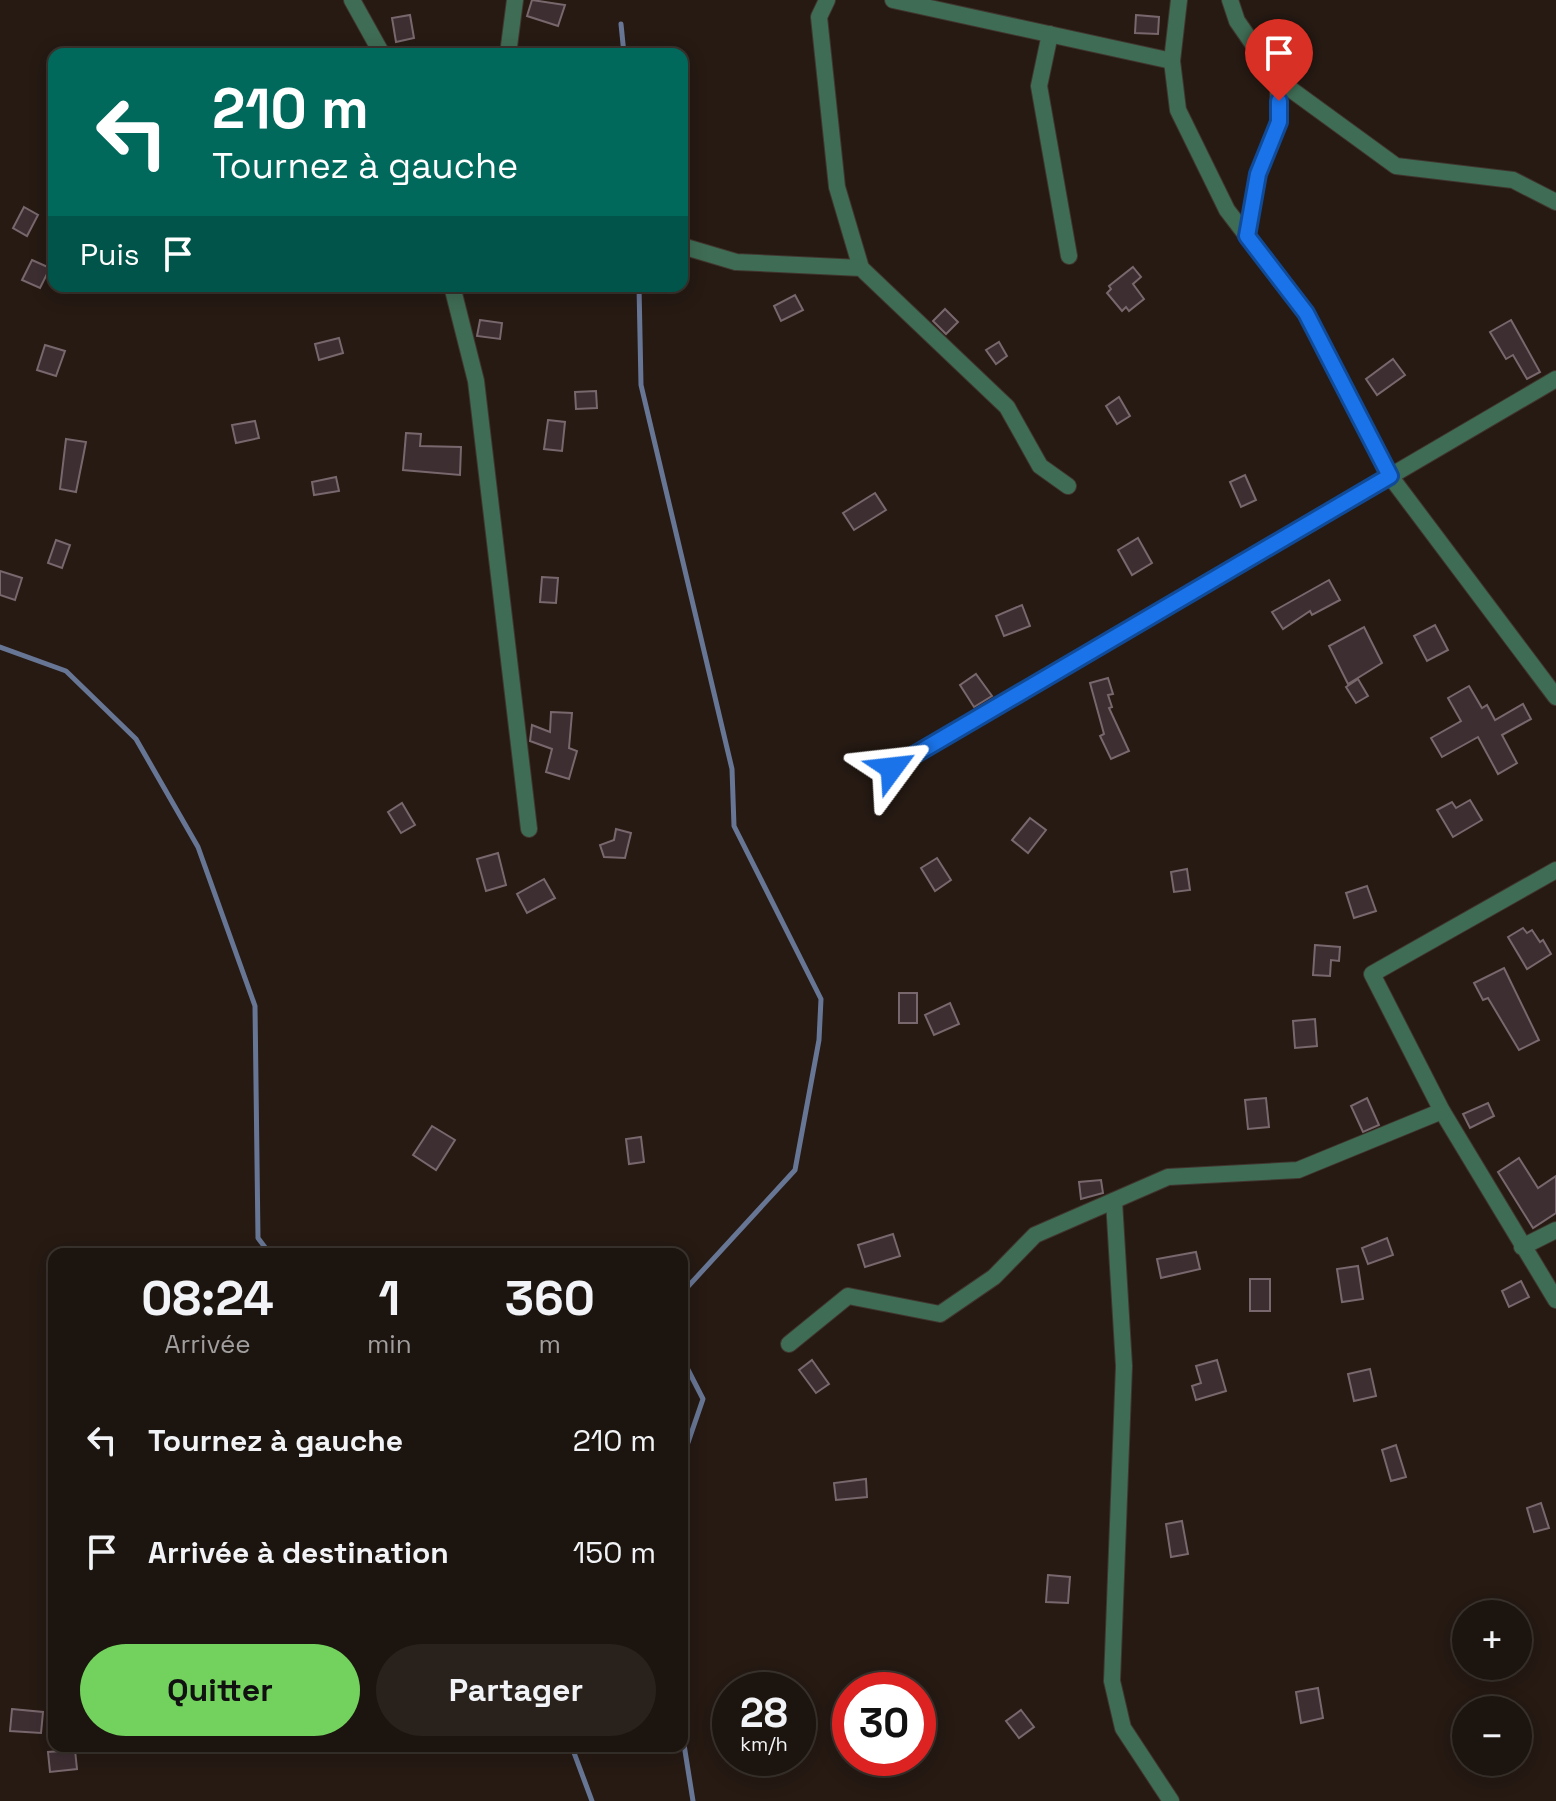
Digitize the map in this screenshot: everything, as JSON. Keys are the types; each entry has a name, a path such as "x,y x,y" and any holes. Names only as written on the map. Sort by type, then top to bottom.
{"street":[{"path":"352,0 379,48"},
{"path":"509,48 515,0"},
{"path":"827,0 819,17 837,187 861,268 1007,407 1040,466 1068,486"},
{"path":"893,0 1172,61"},
{"path":"1179,0 1172,61 1178,110 1227,210 1306,313 1390,476 1556,697"},
{"path":"1230,0 1237,21 1278,80 1396,166 1513,180 1556,202"},
{"path":"1050,34 1039,86 1069,256"},
{"path":"1247,236 1258,174 1279,122 1278,80"},
{"path":"688,248 736,262 861,268"},
{"path":"454,292 476,381 529,829"},
{"path":"892,768 1556,379"},
{"path":"1556,870 1372,974 1442,1111 1556,1300"},
{"path":"789,1344 848,1296 940,1314 994,1277 1035,1235 1168,1177 1298,1170 1442,1111"},
{"path":"1114,1201 1124,1366 1112,1681 1123,1728 1171,1801"},
{"path":"1522,1247 1556,1230"}],"building":[{"path":"532,0 565,5 558,26 527,16"},
{"path":"410,15 414,38 396,42 392,18"},
{"path":"1136,15 1159,17 1158,34 1135,33"},
{"path":"24,207 38,215 27,236 13,228"},
{"path":"32,260 48,267 40,288 22,280"},
{"path":"1133,267 1141,277 1133,284 1144,299 1129,311 1126,307 1122,311 1107,293 1111,289 1109,286"},
{"path":"795,295 803,310 781,321 774,306"},
{"path":"945,309 958,322 946,334 933,321"},
{"path":"480,320 502,323 500,339 477,336"},
{"path":"1511,320 1540,372 1527,379 1513,355 1506,359 1490,332"},
{"path":"339,338 343,353 319,360 315,344"},
{"path":"999,342 1007,356 996,364 986,350"},
{"path":"45,345 65,351 56,376 37,370"},
{"path":"1393,359 1405,375 1377,395 1366,379"},
{"path":"596,391 597,408 576,409 575,392"},
{"path":"1119,397 1130,416 1117,424 1106,406"},
{"path":"548,420 565,422 562,451 544,449"},
{"path":"255,421 259,438 236,443 232,425"},
{"path":"406,433 421,434 420,446 461,447 460,475 403,470"},
{"path":"66,439 86,442 76,492 60,489"},
{"path":"1245,475 1256,500 1241,507 1230,482"},
{"path":"336,477 339,491 314,495 312,482"},
{"path":"875,493 886,510 854,530 843,513"},
{"path":"1138,538 1152,563 1132,575 1118,550"},
{"path":"56,540 70,545 62,568 48,563"},
{"path":"0,571 22,578 15,600 0,595"},
{"path":"542,577 558,578 556,603 540,602"},
{"path":"1329,580 1340,600 1312,615 1310,611 1283,629 1272,612"},
{"path":"1022,605 1030,626 1004,636 996,616"},
{"path":"1435,625 1448,650 1427,661 1414,636"},
{"path":"1364,627 1382,663 1348,684 1329,646"},
{"path":"976,674 992,696 974,707 960,685"},
{"path":"1108,678 1113,694 1108,695 1112,707 1109,708 1129,751 1111,759 1100,736 1104,734 1090,683"},
{"path":"1358,679 1368,696 1356,703 1346,687"},
{"path":"1469,686 1482,708 1487,705 1495,720 1523,704 1531,719 1502,735 1517,763 1498,774 1478,737 1442,757 1431,738 1461,721 1448,698"},
{"path":"551,712 572,713 569,748 577,751 569,779 546,772 552,749 530,741 532,725 550,732"},
{"path":"1470,800 1482,820 1453,837 1437,810 1452,802 1456,808"},
{"path":"402,803 415,825 401,833 388,812"},
{"path":"1030,818 1046,830 1028,853 1012,840"},
{"path":"616,829 631,833 625,858 604,857 600,845 614,840"},
{"path":"498,853 506,885 486,891 477,859"},
{"path":"937,858 951,880 935,891 921,868"},
{"path":"1187,869 1190,890 1174,892 1171,872"},
{"path":"544,879 555,898 527,913 517,894"},
{"path":"1367,886 1376,911 1354,918 1346,893"},
{"path":"1523,928 1527,933 1532,930 1540,942 1543,940 1551,954 1527,969 1508,937"},
{"path":"1315,945 1340,947 1339,961 1331,960 1330,976 1313,975"},
{"path":"1504,968 1539,1040 1519,1050 1488,998 1483,1000 1474,983"},
{"path":"899,993 917,993 917,1023 899,1023"},
{"path":"950,1003 959,1024 934,1035 925,1015"},
{"path":"1315,1019 1317,1046 1295,1048 1293,1021"},
{"path":"1266,1098 1269,1127 1248,1129 1245,1100"},
{"path":"1367,1098 1379,1125 1363,1132 1351,1106"},
{"path":"1488,1103 1494,1116 1470,1128 1463,1114"},
{"path":"432,1126 455,1140 436,1170 413,1155"},
{"path":"641,1137 644,1162 629,1164 626,1139"},
{"path":"1519,1158 1538,1188 1556,1176 1556,1213 1533,1228 1498,1172"},
{"path":"1101,1180 1103,1193 1081,1199 1079,1182"},
{"path":"893,1234 900,1256 865,1267 858,1245"},
{"path":"1387,1238 1393,1255 1368,1264 1362,1248"},
{"path":"1196,1252 1200,1269 1161,1278 1157,1259"},
{"path":"1358,1266 1363,1299 1342,1302 1337,1269"},
{"path":"1250,1279 1270,1279 1270,1311 1250,1311"},
{"path":"1521,1281 1529,1297 1509,1307 1502,1291"},
{"path":"812,1360 829,1384 816,1393 799,1370"},
{"path":"1217,1360 1226,1391 1196,1400 1192,1386 1201,1383 1196,1366"},
{"path":"1370,1369 1376,1396 1354,1401 1348,1374"},
{"path":"1396,1445 1406,1477 1391,1481 1382,1450"},
{"path":"866,1479 867,1497 836,1500 834,1483"},
{"path":"1541,1503 1549,1528 1534,1532 1527,1508"},
{"path":"1182,1521 1188,1554 1171,1557 1166,1524"},
{"path":"1048,1575 1070,1577 1068,1603 1046,1602"},
{"path":"1318,1688 1323,1718 1301,1723 1296,1692"},
{"path":"12,1709 43,1712 41,1733 10,1731"},
{"path":"1021,1710 1034,1727 1019,1738 1006,1721"},
{"path":"48,1752 75,1752 77,1769 50,1772"}],"waterway":[{"path":"621,24 623,48"},
{"path":"639,292 641,385 732,769 734,826 821,999 819,1040 795,1170 688,1286"},
{"path":"0,647 66,671 136,739 198,847 255,1006 258,1238 266,1248"},
{"path":"688,1370 703,1399 688,1443"},
{"path":"574,1752 592,1801"},
{"path":"685,1752 693,1801"}],"route":[{"path":"892,768 1390,476 1306,313 1247,236 1258,174 1279,122 1279,101"}]}
